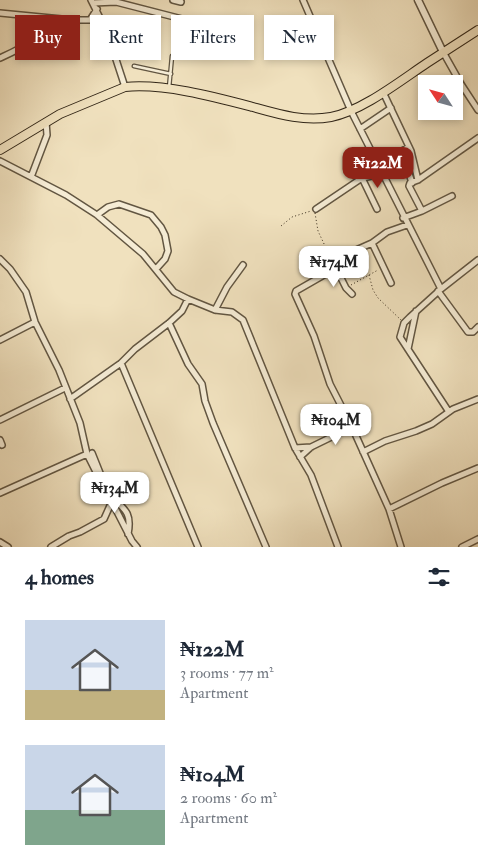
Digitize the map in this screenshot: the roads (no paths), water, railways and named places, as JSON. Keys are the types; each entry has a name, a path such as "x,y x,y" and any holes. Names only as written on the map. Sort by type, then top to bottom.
{"main road":[{"path":"0,150 60,114 125,87 156,86 223,99 299,118 332,117 351,111 384,92 478,30"}],"street":[{"path":"173,0 180,2"},
{"path":"303,0 351,111 439,290 468,332 473,332 478,327"},
{"path":"418,0 443,52 478,110"},
{"path":"92,2 108,32 125,87"},
{"path":"92,2 116,2 171,16"},
{"path":"80,20 90,20 97,9"},
{"path":"0,14 15,15"},
{"path":"0,58 15,50"},
{"path":"384,92 409,147 418,180"},
{"path":"360,129 391,108"},
{"path":"31,177 46,135 46,122"},
{"path":"422,212 409,186 478,138"},
{"path":"316,209 362,178 382,174 402,151 409,147"},
{"path":"402,151 412,183"},
{"path":"0,161 66,194 97,216 143,254 174,292 215,310 232,312 243,320 295,448 311,475 337,547"},
{"path":"362,178 377,209"},
{"path":"404,218 422,212 452,196"},
{"path":"97,216 108,207 119,204 151,215 165,235 168,251 165,260 156,269"},
{"path":"401,547 389,509 352,427 330,384 314,336 295,294 296,290 336,268 354,251 372,243 387,232 407,225"},
{"path":"372,243 391,283"},
{"path":"0,259 10,269 26,292 35,322 60,370 98,476 113,499 104,519 80,532 68,536 51,547"},
{"path":"449,412 400,337 404,323 416,311 439,290 478,260"},
{"path":"215,310 227,287 243,265"},
{"path":"336,268 346,288 352,294"},
{"path":"70,399 121,363 135,349 169,323 182,311 188,299"},
{"path":"408,350 416,311"},
{"path":"410,317 412,326"},
{"path":"0,340 35,322"},
{"path":"169,323 188,364 202,384 205,401 213,423 266,547"},
{"path":"121,363 198,547"},
{"path":"0,420 65,388"},
{"path":"363,452 384,441 432,424 449,412 478,399"},
{"path":"300,457 312,447 352,427"},
{"path":"295,448 312,447"},
{"path":"89,454 128,534 137,547"},
{"path":"0,493 89,454"},
{"path":"389,509 478,468"},
{"path":"108,493 129,514 130,525 128,534"},
{"path":"462,547 478,539"},
{"path":"0,542 8,547"}],"lane":[{"path":"168,89 172,60"},
{"path":"134,66 171,74"}]}
